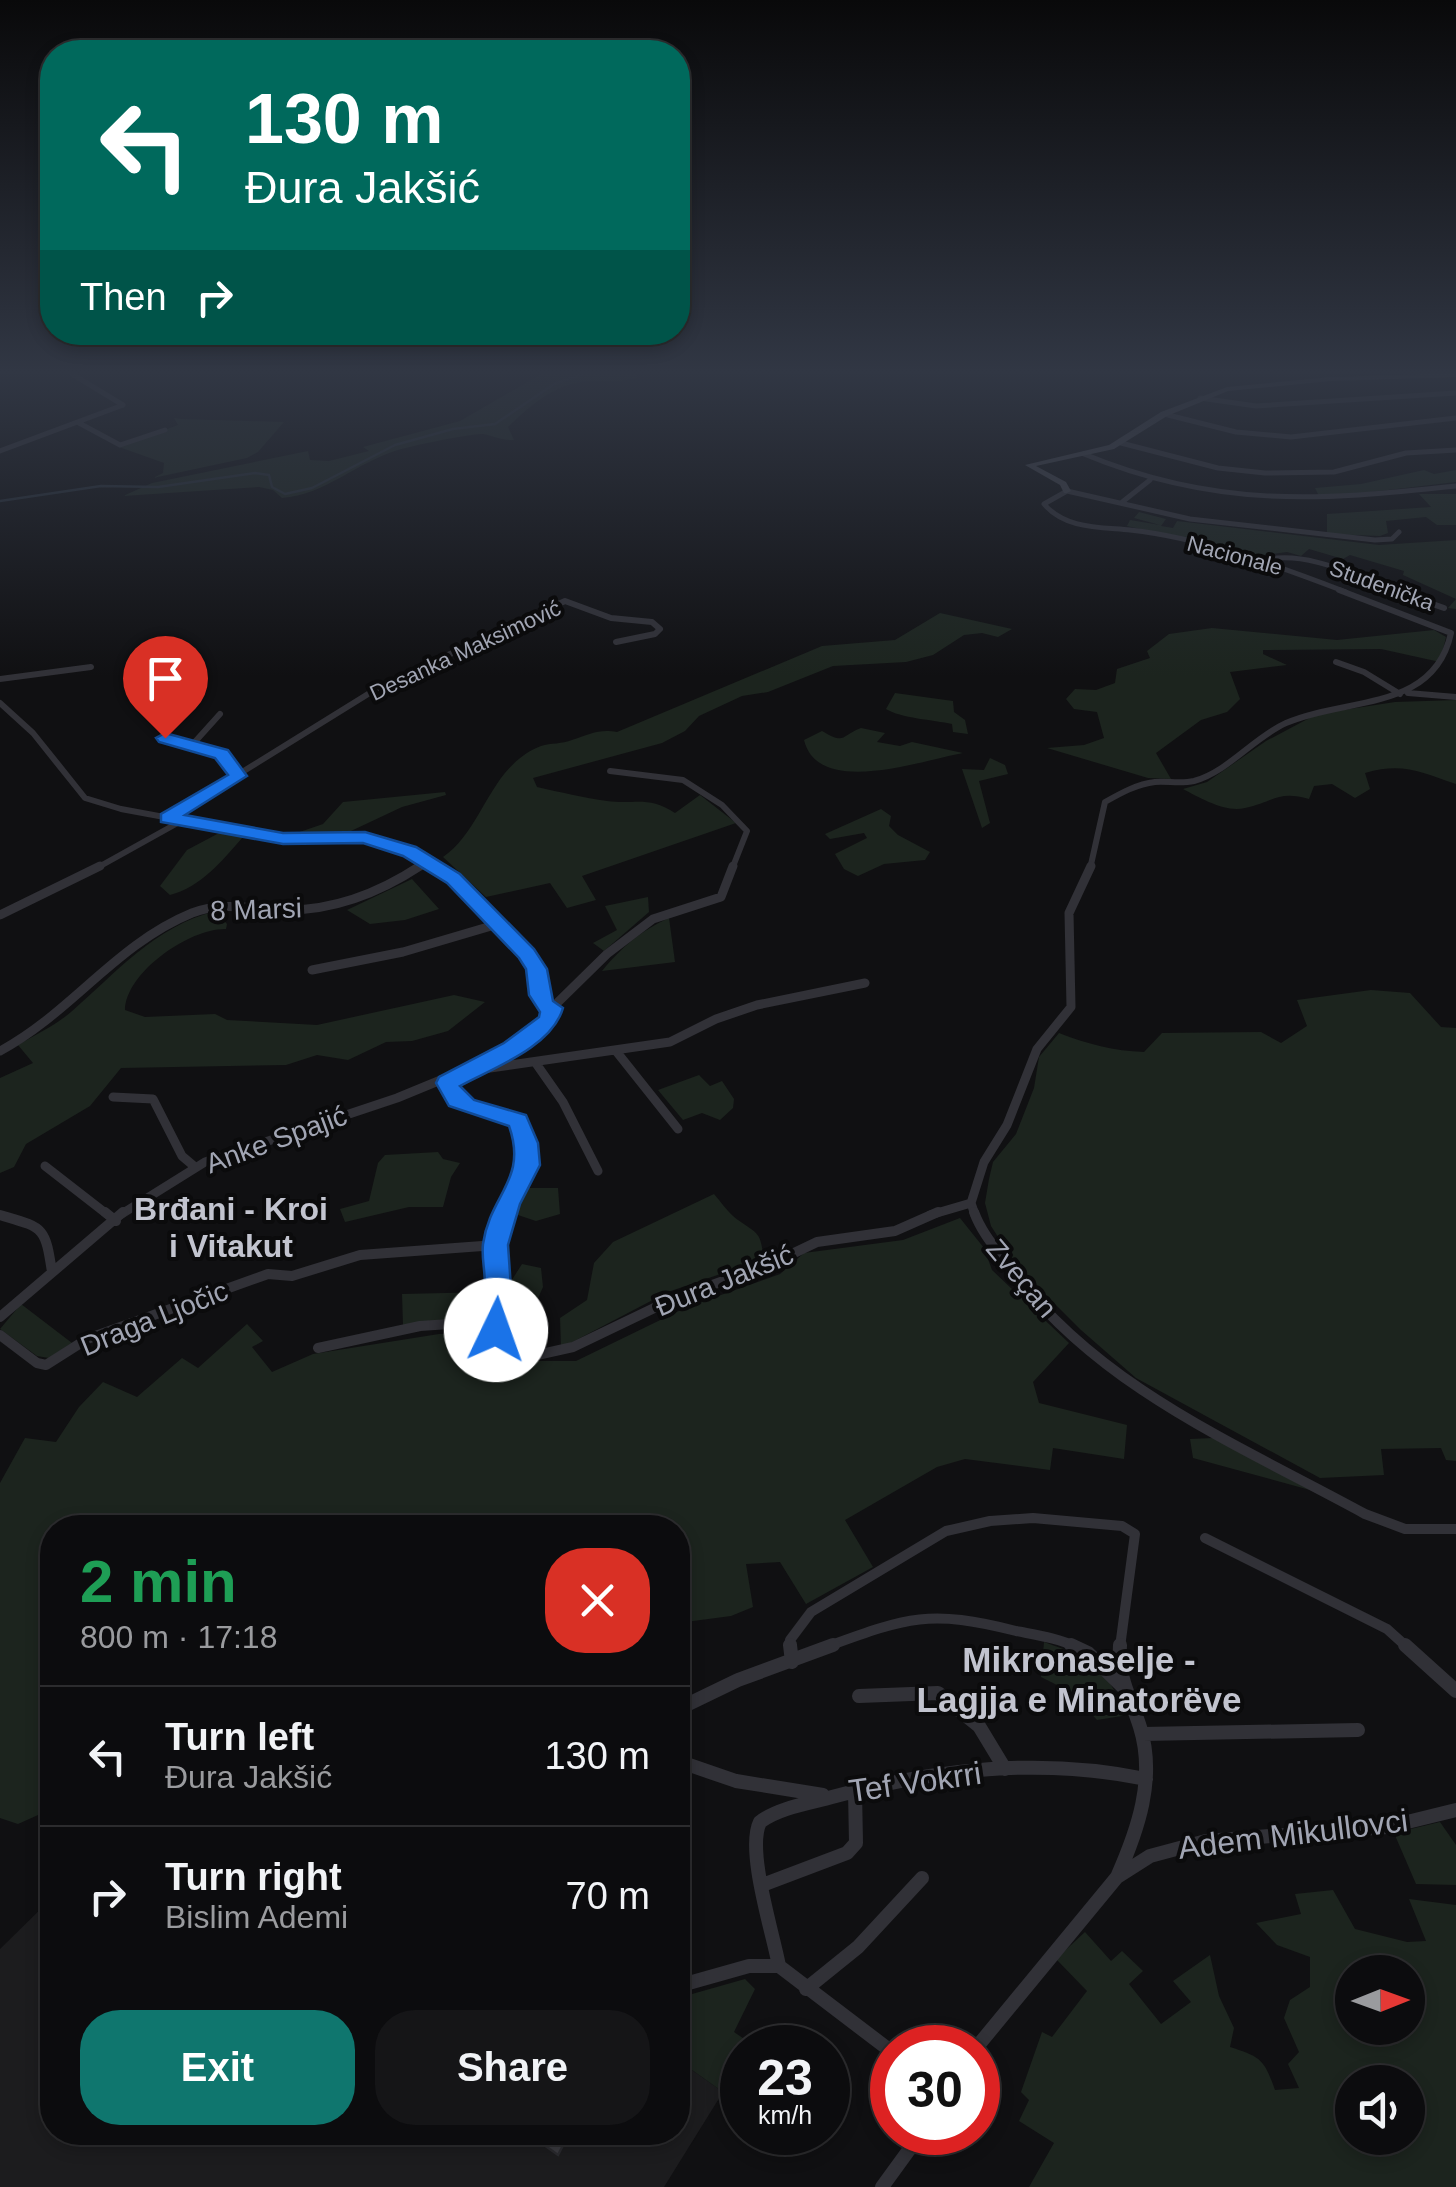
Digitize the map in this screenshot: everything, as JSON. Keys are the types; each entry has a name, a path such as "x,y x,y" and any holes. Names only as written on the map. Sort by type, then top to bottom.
{"street":[{"path":"1038,472 1063,484 1067,491 1190,519 1342,537 1392,539 1399,532"},
{"path":"1130,472 1150,480 1264,500 1339,500 1456,486"},
{"path":"1259,472 1330,472"},
{"path":"1121,503 1150,480"},
{"name":"Nacionale","path":"1067,491 1052,496 1044,504 1046,509 1074,522 1149,533 1262,561 1453,631"},
{"name":"Studenička","path":"1262,561 1286,555 1304,558 1444,608"},
{"name":"Desanka Maksimović","path":"168,818 381,686 565,601 611,618 652,622 660,629 655,634 616,642"},
{"path":"1404,694 1434,675 1448,658 1453,631"},
{"path":"1336,662 1404,694"},
{"path":"0,679 91,667"},
{"path":"971,1203 984,1162 1007,1125 1038,1049 1072,1007 1069,913 1096,858 1102,808 1114,796 1148,783 1198,779 1293,720 1322,710 1404,694 1456,697"},
{"path":"0,704 33,733 86,798 168,818 283,838 365,838 428,861 444,870 536,969 544,1005 552,1008"},
{"path":"193,744 220,714"},
{"path":"165,738 222,754 238,776"},
{"path":"476,1070 540,1030 552,1008 584,981 607,954 653,919 721,897 748,830 722,805 683,780 610,772"},
{"path":"0,915 90,872 183,820"},
{"name":"8 Marsi","path":"0,1051 54,1019 126,950 198,910 226,904 278,910 340,904 406,876 428,861"},
{"path":"312,970 403,952 498,924"},
{"path":"476,1070 670,1042 756,1005 865,983"},
{"path":"616,1050 678,1129"},
{"path":"535,1062 563,1102 598,1171"},
{"name":"Anke Spajić","path":"0,1317 116,1221 195,1167 256,1142 447,1083 476,1070"},
{"path":"318,1348 420,1326 494,1322 499,1267 496,1245 508,1204 528,1165 526,1143 518,1121 466,1106 447,1083"},
{"path":"113,1097 153,1099 182,1156 195,1167"},
{"path":"45,1166 116,1221"},
{"name":"Ðura Jakšić","path":"494,1322 505,1342 537,1355 554,1354 672,1300 771,1264 817,1242 896,1231 932,1214 971,1203"},
{"name":"Zveçan","path":"971,1203 979,1226 1008,1270 1095,1358 1134,1388 1366,1514 1404,1530 1456,1529"},
{"path":"0,1215 40,1227 46,1235 52,1272"},
{"name":"Draga Ljočic","path":"0,1334 37,1363 46,1365 86,1339 268,1274 292,1276 360,1255 496,1245"},
{"path":"792,1662 790,1640 811,1612 946,1531 989,1520 1054,1519 1122,1526 1135,1534 1136,1564 1122,1627 1123,1686 1143,1734 1146,1779 1142,1814 1117,1877"},
{"path":"1205,1538 1387,1629 1456,1691"},
{"path":"690,1703 738,1680 892,1622 948,1616 1067,1643 1088,1653 1123,1686"},
{"name":"Tef Vokrri","path":"859,1696 938,1692 979,1726 1005,1770"},
{"path":"1143,1734 1358,1730"},
{"path":"690,1765 736,1780 826,1796"},
{"name":"Tef Vokrri","path":"765,1884 755,1832 758,1823 766,1816 826,1796 919,1777 1005,1770 1090,1768 1146,1779"},
{"path":"855,1790 856,1843 847,1853 765,1884 779,1966 870,2036"},
{"name":"Adem Mikullovci","path":"995,2025 1117,1877 1170,1848 1336,1832 1456,1810"},
{"path":"806,1990 858,1947 922,1878"},
{"path":"690,1983 749,1966 779,1966"},
{"path":"882,2187 904,2155"}],"shaded area":[{"path":"205,472 351,472 312,491 282,498 273,490 259,487 123,496 152,483"},
{"path":"1415,472 1456,472 1456,482 1320,498 1315,488 1361,484"},
{"path":"1419,494 1456,494 1456,525 1437,525 1426,517 1386,521 1388,533 1380,536 1327,534 1327,514 1431,507"},
{"path":"1139,512 1166,519 1161,526 1173,528 1177,521 1379,545 1456,540 1456,599 1403,575 1404,571 1350,555 1343,559 1309,549 1301,556 1287,552 1257,556 1127,526 1130,520 1160,525 1134,518"},
{"path":"940,613 1012,629 998,637 982,633 964,635 933,655 906,662 833,666 768,692 742,696 699,716 685,731 662,743 533,778 537,787 607,801 649,802 675,813 700,795 736,823 582,876 596,900 567,908 550,883 486,897 443,857 468,831 510,768 541,746 599,732 617,732 822,646 895,640"},
{"path":"1212,628 1337,640 1434,630 1446,637 1440,662 1381,649 1263,650 1263,654 1287,665 1230,672 1240,699 1227,712 1201,720 1156,753 1171,779 1148,778 1047,748 1084,745 1104,738 1097,712 1074,709 1066,699 1075,689 1096,690 1115,683 1117,669 1150,658 1147,651 1169,634"},
{"path":"895,693 953,701 954,712 965,720 968,734 953,732 952,724 886,709"},
{"path":"1456,700 1456,784 1411,770 1390,768 1365,773 1370,789 1355,798 1332,784 1314,786 1309,799 1283,796 1238,809 1213,804 1183,789 1207,782 1266,741 1317,714 1395,702"},
{"path":"861,728 885,733 877,742 900,746 912,742 963,753 874,771 850,771 829,767 813,757 804,740 822,731 843,738"},
{"path":"990,758 1005,765 1008,774 979,781 990,823 982,828 962,769 984,770"},
{"path":"445,792 446,795 402,807 351,831 288,836 323,824 343,802"},
{"path":"881,809 891,816 889,826 898,835 930,852 925,860 884,864 858,876 844,869 835,854 867,838 864,833 830,839 825,834"},
{"path":"221,832 243,837 210,872 192,886 170,895 160,886 187,850"},
{"path":"412,879 439,909 405,920 370,924 347,910"},
{"path":"648,897 649,912 604,951 593,943 617,930 605,906"},
{"path":"216,911 227,924 226,929 195,936 162,955 136,981 125,1010 145,1017 215,1014 227,1020 317,1025 454,995 485,1002 448,1031 412,1041 386,1042 348,1060 317,1055 286,1065 121,1068 90,1106 26,1144 14,1167 0,1173 0,1078 33,1063 18,1045 65,1017 155,939"},
{"path":"669,918 675,962 602,971 632,940"},
{"path":"1371,990 1410,993 1441,1027 1456,1028 1456,1461 1446,1460 1441,1448 1381,1449 1384,1475 1320,1478 1136,1378 1016,1265 991,1226 985,1203 993,1162 1016,1134 1034,1088 1039,1057 1059,1033 1101,1046 1144,1052 1162,1033 1261,1032 1281,1043 1307,1026 1297,1000"},
{"path":"699,1075 710,1086 722,1081 734,1099 733,1108 720,1120 702,1113 683,1120 658,1090"},
{"path":"438,1152 443,1159 460,1163 451,1177 443,1207 409,1207 345,1222 340,1209 369,1201 378,1163 385,1155"},
{"path":"526,1188 558,1188 560,1214 536,1221 515,1214"},
{"path":"714,1194 731,1215 757,1235 764,1259 668,1292 561,1348 560,1318 587,1300 594,1263 613,1242"},
{"path":"960,1218 984,1248 992,1270 1069,1343 1033,1382 1039,1403 1127,1425 1124,1459 1053,1448 1050,1470 965,1459 937,1467 845,1520 873,1567 806,1604 780,1562 746,1564 753,1607 731,1616 690,1621 690,1515 40,1515 40,1814 18,1824 0,1818 0,1483 25,1438 56,1442 79,1407 103,1382 137,1397 182,1358 198,1368 247,1324 263,1341 252,1347 272,1372 313,1354 439,1334 480,1334 511,1361 576,1361 687,1307 780,1274 804,1253 903,1240"},
{"path":"522,1264 541,1268 543,1287 528,1321 512,1323 510,1283"},
{"path":"490,1292 487,1316 403,1325 402,1294"},
{"path":"21,1304 72,1343 49,1358 37,1356 0,1329"},
{"path":"1213,1438 1310,1490 1193,1458 1190,1439"},
{"path":"1044,1642 1096,1667 1128,1715 1097,1720 1071,1692 1041,1677"},
{"path":"1440,1822 1456,1845 1456,1885 1416,1884 1394,1833"},
{"path":"1333,1890 1355,1929 1407,1942 1426,1941 1409,1899 1456,1905 1456,2187 1029,2187 1054,2143 1019,2121 1029,2100 1021,2092 1042,2032 1052,2037 1087,1991 1056,1959 1085,1932 1111,1961 1122,1951 1143,1971 1129,1984 1161,2024 1191,2002 1173,1981 1210,1955 1219,1996 1234,2028 1230,2047 1260,2061 1275,2090 1299,2088 1288,2064 1299,2052 1284,2018 1290,2000 1310,1987 1310,1957 1277,1945 1256,1923 1301,1914 1295,1894"},
{"path":"40,1910 40,2145 690,2145 690,2069 720,2090 720,2097 664,2187 0,2187 0,1949"},
{"path":"745,1979 755,1989 737,2025 720,2025 720,2090 690,2069 690,1995"}],"building":[{"path":"544,2145 563,2145 558,2155"}],"waterway":[{"path":"0,501 101,486 158,487 255,473 269,475 272,487 285,494 312,488 343,472"}],"district":[{"name":"Brđani - Kroi i Vitakut","path":"231,1228"},
{"name":"Mikronaselje - Lagjja e Minatorëve","path":"1079,1680"}],"route":[{"path":"165,738 222,754 238,776 168,818 283,838 365,838 422,857 454,878 526,954 540,976 540,995 544,1005 552,1008 540,1030 476,1070 447,1083 466,1106 518,1121 526,1143 528,1165 499,1226 498,1288 493,1313 496,1330"}]}
